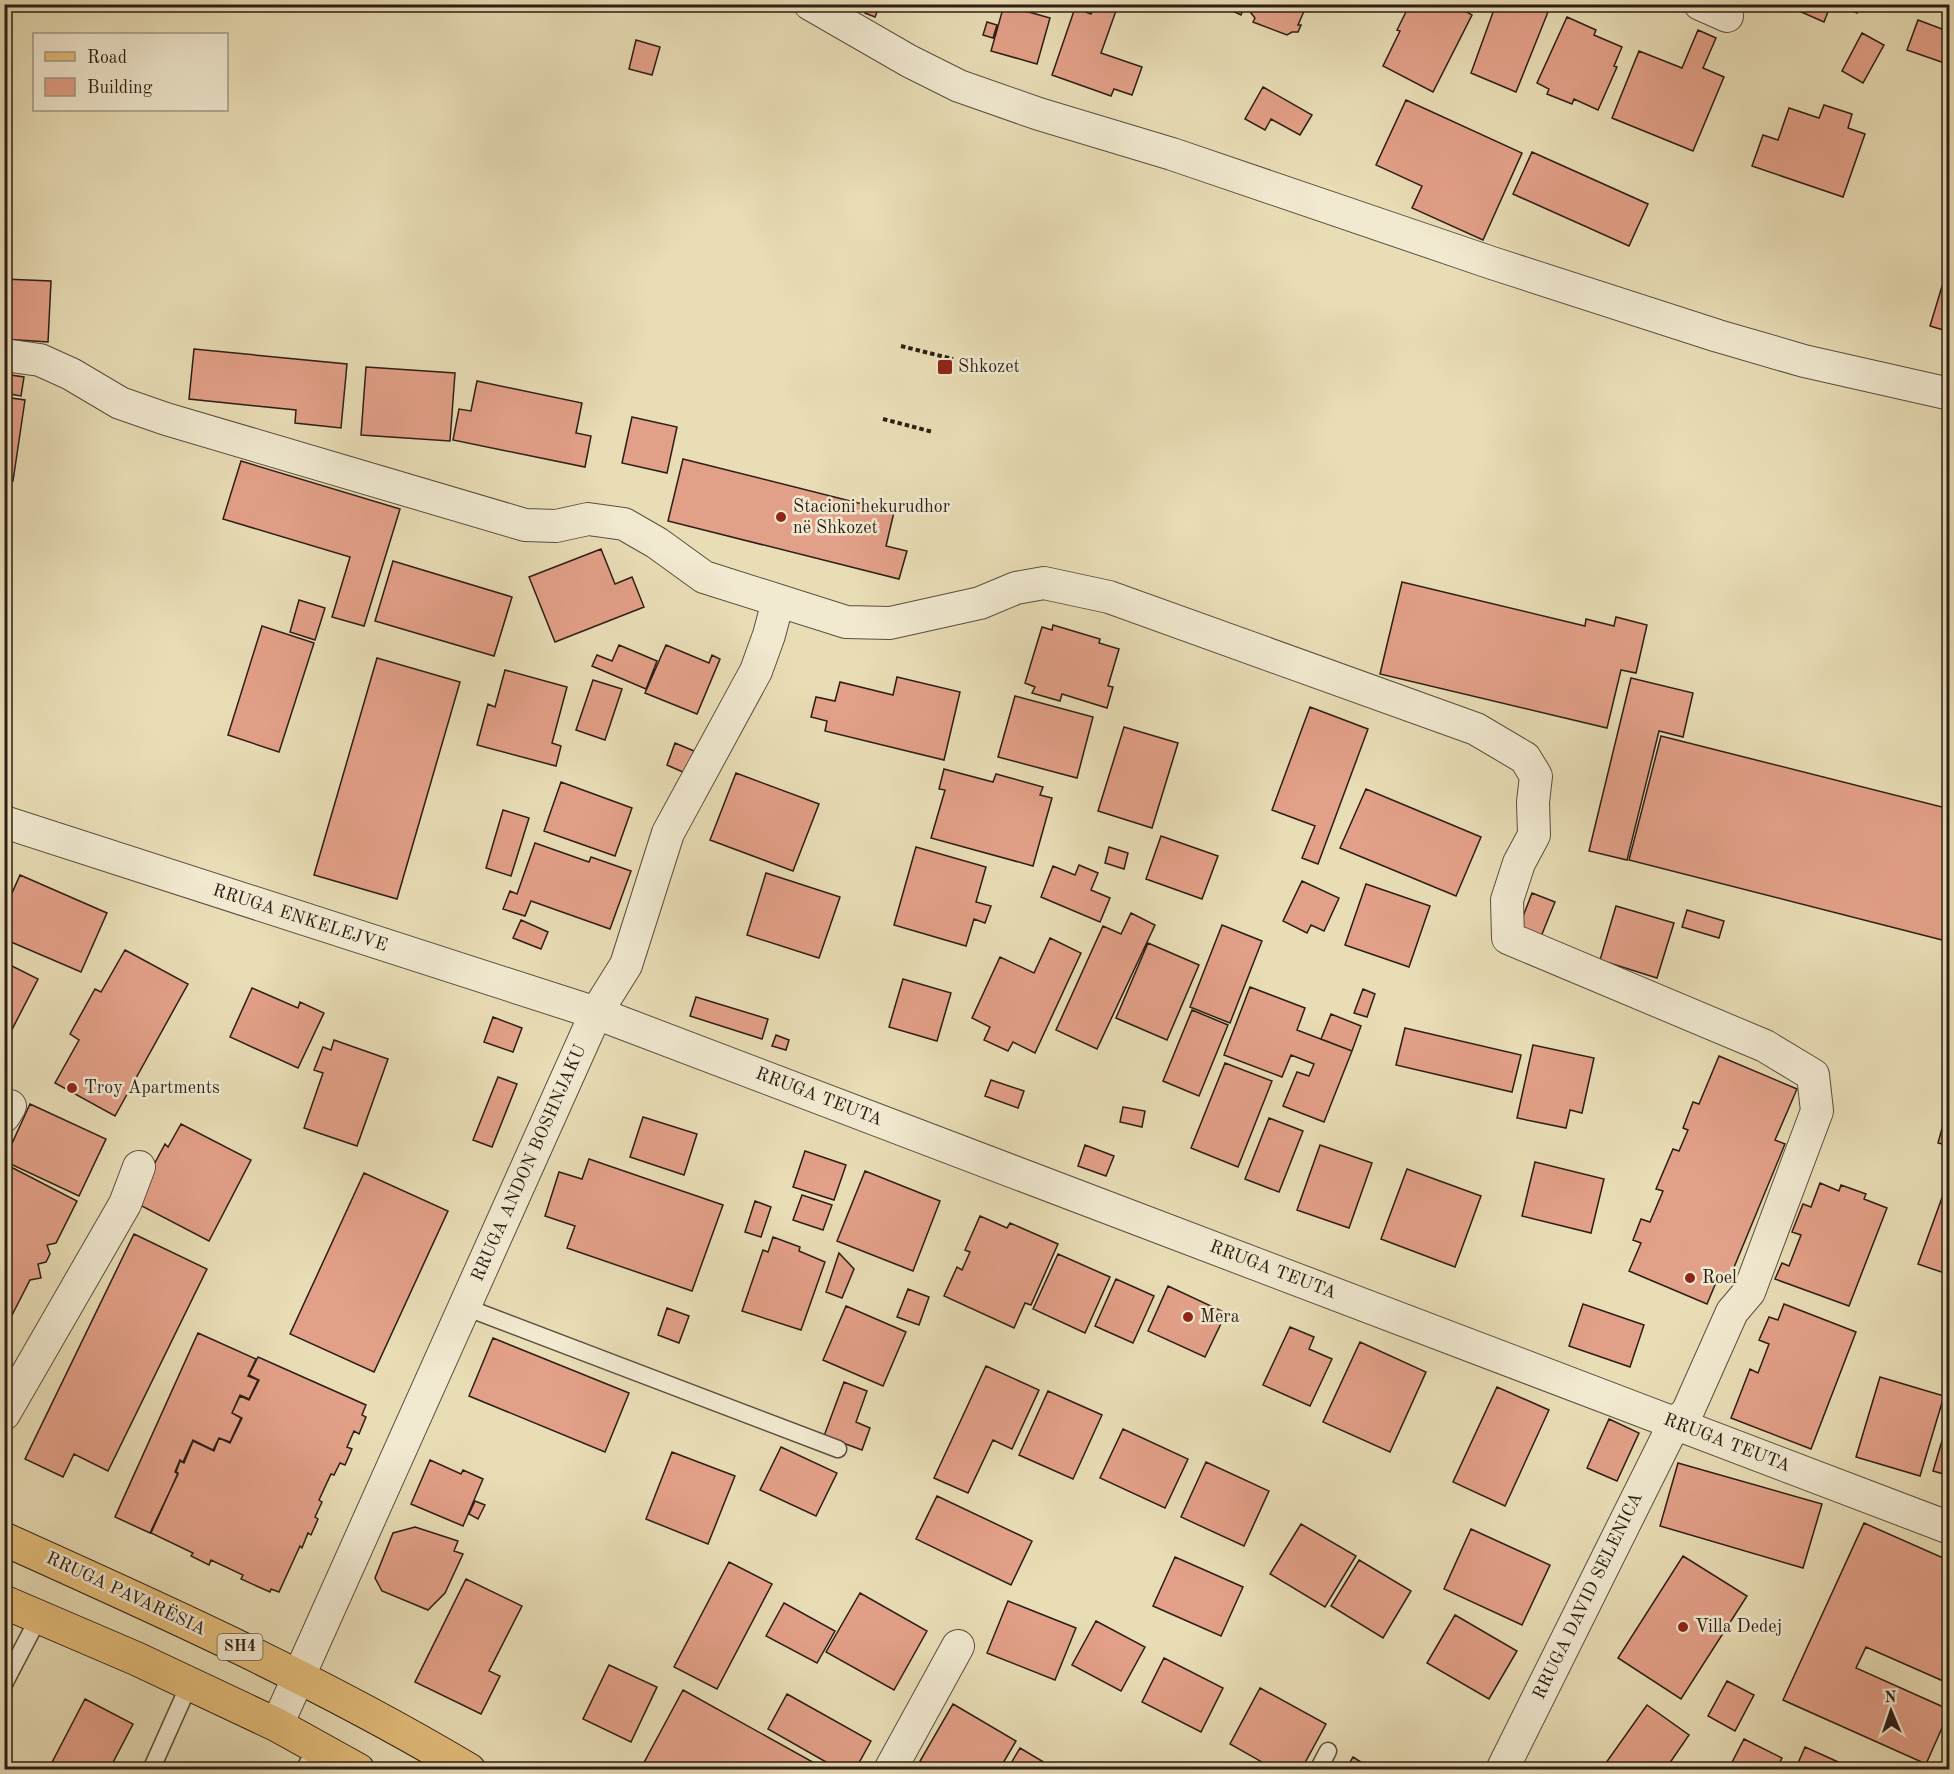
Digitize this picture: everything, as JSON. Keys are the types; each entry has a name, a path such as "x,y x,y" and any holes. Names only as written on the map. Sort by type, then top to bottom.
{"main road":[{"name":"RRUGA PAVARËSIA","path":"4,1539 161,1609 299,1676 469,1770"},
{"path":"4,1602 137,1659 277,1725 310,1758 358,1770"}],"street":[{"path":"810,4 909,61 959,86 1039,114 1172,154 1492,263 1718,336 1804,361 1950,394"},
{"path":"4,355 40,360 71,374 120,403 166,419 525,525 556,526 588,519 624,524 657,543 704,577 778,601"},
{"name":"RRUGA DAVID SELENICA","path":"778,601 846,622 890,623 980,603 1016,588 1044,583 1109,597 1476,729 1525,758 1536,776 1533,802 1534,835 1519,863 1507,900 1508,938 1766,1046 1814,1075 1816,1111 1749,1292 1732,1312 1686,1413 1674,1422 1502,1770"},
{"name":"RRUGA ANDON BOSHNJAKU","path":"277,1725 596,1013 626,965 668,832 756,671 778,601"},
{"name":"RRUGA ENKELEJVE","path":"4,822 596,1013"},
{"name":"RRUGA TEUTA","path":"596,1013 1950,1528"},
{"path":"4,1414 125,1204 140,1167"},
{"path":"890,1770 958,1646"}],"lane":[{"path":"465,1307 838,1449"},
{"path":"4,1684 39,1617"},
{"path":"151,1770 189,1685"},
{"path":"1318,1770 1328,1751"}],"path":[{"path":"901,346 953,359"},
{"path":"883,420 933,432"}],"building":[{"path":"868,4 880,4 875,17 865,13"},
{"path":"1095,4 1108,4 1117,8 1101,53 1142,67 1132,95 1114,89 1111,96 1052,75 1075,8 1091,14"},
{"path":"1218,4 1245,4 1241,15"},
{"path":"1254,4 1314,4 1305,9 1298,25 1301,25 1298,32 1287,35 1253,22 1255,18 1251,13"},
{"path":"1414,4 1453,4 1472,15 1433,92 1383,66 1400,31 1397,30 1407,10 1410,11"},
{"path":"1496,4 1530,4 1548,12 1516,92 1471,73"},
{"path":"1783,4 1831,4 1824,22"},
{"path":"1838,4 1861,4 1857,13"},
{"path":"1004,5 1050,18 1037,64 991,51"},
{"path":"1567,17 1596,30 1594,35 1622,47 1614,66 1617,67 1598,110 1574,99 1572,104 1547,94 1549,89 1537,83"},
{"path":"1918,20 1950,32 1950,65 1907,50"},
{"path":"987,22 997,25 993,38 983,35"},
{"path":"1698,30 1716,38 1703,68 1724,77 1693,151 1612,118 1639,51 1682,68"},
{"path":"1862,33 1884,45 1863,83 1842,71"},
{"path":"636,40 660,47 652,75 629,69"},
{"path":"1263,87 1312,115 1300,135 1271,119 1265,130 1245,119"},
{"path":"1406,100 1522,153 1483,240 1412,208 1422,186 1376,165"},
{"path":"1824,105 1852,114 1848,128 1865,134 1843,197 1752,166 1763,135 1778,140 1789,108 1819,118"},
{"path":"1532,152 1648,204 1629,246 1513,194"},
{"path":"4,279 51,281 48,342 4,339"},
{"path":"1943,283 1950,285 1950,332 1930,326"},
{"path":"194,349 347,364 341,428 295,423 296,410 189,399"},
{"path":"366,367 455,373 450,441 361,435"},
{"path":"4,374 24,377 21,396 4,393"},
{"path":"477,381 582,403 576,433 591,436 585,467 453,440 459,409 471,411"},
{"path":"4,397 25,400 13,481 4,480"},
{"path":"632,417 677,427 667,473 622,463"},
{"name":"Stacioni hekurudhor në Shkozet","path":"683,459 894,512 886,546 907,551 899,579 668,521"},
{"path":"241,461 400,509 364,626 332,617 350,557 223,519"},
{"path":"601,549 615,584 632,577 644,607 555,642 529,577"},
{"path":"393,561 512,597 494,656 375,621"},
{"path":"1402,582 1585,626 1586,619 1614,626 1616,617 1647,625 1636,673 1621,670 1607,728 1380,674"},
{"path":"299,600 325,608 315,640 290,632"},
{"path":"1053,625 1100,639 1099,643 1119,649 1108,686 1113,687 1107,708 1062,694 1060,701 1032,693 1035,687 1025,683 1042,627 1052,630"},
{"path":"262,626 314,643 279,752 228,735"},
{"path":"619,645 657,661 646,689 592,666 597,655 612,661"},
{"path":"666,645 709,663 712,655 720,659 697,714 645,693"},
{"path":"377,658 460,682 397,899 314,875"},
{"path":"505,670 567,687 552,743 561,746 556,766 477,745 488,704 495,707"},
{"path":"897,677 960,692 944,760 825,731 827,721 811,717 816,697 835,701 840,682 893,695"},
{"path":"1631,678 1693,693 1683,737 1659,731 1627,860 1589,851"},
{"path":"593,680 622,689 605,740 576,730"},
{"path":"1015,696 1093,717 1077,778 998,757"},
{"path":"1310,707 1368,729 1318,864 1302,858 1315,826 1272,810"},
{"path":"1124,727 1178,743 1152,828 1098,811"},
{"path":"1661,736 1950,809 1950,942 1629,860"},
{"path":"675,743 694,751 685,773 667,765"},
{"path":"944,769 993,782 996,774 1043,787 1040,795 1052,798 1033,866 931,838 945,790 939,789"},
{"path":"736,773 819,804 793,871 710,840"},
{"path":"561,782 632,808 615,856 544,831"},
{"path":"1366,789 1481,837 1456,896 1340,848"},
{"path":"503,810 529,818 511,876 486,868"},
{"path":"1161,836 1218,856 1202,899 1146,879"},
{"path":"535,843 589,862 591,857 631,871 610,929 531,901 525,916 503,909 510,891 517,894"},
{"path":"916,847 986,867 976,902 991,906 985,923 974,919 966,946 894,925"},
{"path":"1109,847 1128,853 1124,869 1105,863"},
{"path":"1079,865 1098,873 1091,890 1110,898 1100,922 1041,897 1053,866 1075,875"},
{"path":"766,873 840,897 819,958 747,935"},
{"path":"20,875 107,913 81,972 4,939 4,911"},
{"path":"1302,881 1339,898 1324,931 1311,925 1307,933 1283,921"},
{"path":"1366,884 1430,906 1409,967 1345,945"},
{"path":"1532,893 1555,902 1538,944 1519,927"},
{"path":"1616,906 1674,923 1657,978 1600,960"},
{"path":"1687,910 1724,921 1719,938 1682,927"},
{"path":"1131,913 1155,925 1097,1049 1056,1030 1103,926 1121,934"},
{"path":"521,920 548,932 541,949 513,938"},
{"path":"1222,925 1262,941 1230,1023 1190,1007"},
{"path":"1050,938 1081,953 1035,1053 1013,1042 1008,1051 984,1040 990,1027 972,1018 1000,957 1034,973"},
{"path":"1148,943 1199,965 1167,1040 1116,1018"},
{"path":"125,950 188,984 115,1116 55,1083 79,1040 70,1034 95,989 101,992"},
{"path":"4,962 38,979 4,1045"},
{"path":"903,979 951,993 937,1041 889,1027"},
{"path":"1250,987 1305,1008 1297,1030 1352,1051 1324,1122 1283,1106 1297,1072 1309,1076 1314,1064 1291,1055 1282,1077 1224,1055"},
{"path":"252,988 298,1008 300,1002 324,1013 298,1068 230,1037"},
{"path":"1363,989 1375,994 1367,1017 1354,1013"},
{"path":"696,997 768,1019 762,1039 690,1016"},
{"path":"1192,1010 1228,1025 1199,1096 1163,1081"},
{"path":"1331,1014 1361,1026 1352,1051 1321,1039"},
{"path":"493,1017 522,1028 513,1052 484,1042"},
{"path":"1405,1028 1521,1055 1512,1092 1396,1065"},
{"path":"776,1035 789,1040 786,1050 772,1046"},
{"path":"334,1040 388,1059 357,1146 304,1128 323,1073 314,1070 323,1047 331,1050"},
{"path":"1533,1045 1594,1058 1582,1113 1570,1110 1566,1128 1517,1118"},
{"path":"1719,1056 1797,1089 1775,1140 1785,1144 1730,1277 1720,1273 1707,1304 1629,1271 1641,1243 1633,1240 1641,1219 1650,1222 1663,1191 1656,1189 1673,1149 1679,1151 1688,1130 1683,1128 1693,1102 1699,1104"},
{"path":"1225,1063 1272,1081 1238,1167 1191,1148"},
{"path":"498,1077 517,1084 492,1147 473,1140"},
{"path":"991,1080 1024,1091 1018,1108 985,1096"},
{"path":"30,1104 106,1139 79,1196 4,1161"},
{"path":"1123,1107 1145,1111 1142,1127 1120,1122"},
{"path":"643,1117 697,1134 684,1175 630,1157"},
{"path":"1269,1118 1303,1131 1279,1192 1245,1179"},
{"path":"181,1124 251,1160 209,1241 134,1202 165,1144 168,1147"},
{"path":"1943,1125 1950,1127 1950,1146 1938,1143"},
{"path":"1085,1145 1114,1156 1106,1176 1078,1166"},
{"path":"1320,1145 1372,1163 1349,1228 1297,1210"},
{"path":"805,1151 846,1165 834,1200 793,1187"},
{"path":"589,1159 723,1205 692,1291 567,1248 575,1226 545,1216 559,1172 582,1179"},
{"path":"1535,1162 1604,1179 1591,1233 1522,1216"},
{"path":"9,1166 77,1201 56,1243 47,1245 50,1254 46,1262 38,1264 41,1278 30,1280 7,1325 9,1337 4,1338 4,1175"},
{"path":"1407,1169 1481,1196 1455,1267 1381,1239"},
{"path":"865,1171 940,1201 913,1271 837,1241"},
{"path":"364,1173 448,1211 374,1372 290,1334"},
{"path":"1820,1183 1839,1191 1841,1185 1866,1194 1864,1199 1887,1208 1849,1306 1775,1279 1782,1263 1789,1266 1801,1235 1792,1232 1803,1204 1811,1207"},
{"path":"802,1195 832,1205 823,1230 793,1220"},
{"path":"1943,1195 1950,1197 1950,1275 1918,1264"},
{"path":"755,1201 771,1207 761,1237 745,1232"},
{"path":"980,1216 1007,1228 1010,1223 1058,1244 1031,1305 1025,1303 1014,1328 944,1296 957,1267 962,1270 970,1252 965,1250"},
{"path":"134,1234 207,1269 108,1471 74,1454 63,1477 25,1459"},
{"path":"773,1237 800,1247 799,1251 825,1262 801,1330 742,1311 763,1250 768,1252"},
{"path":"839,1253 854,1269 842,1298 826,1292"},
{"path":"1058,1254 1110,1277 1085,1333 1033,1309"},
{"path":"1116,1279 1154,1296 1133,1343 1095,1326"},
{"path":"1168,1286 1226,1313 1205,1357 1148,1331"},
{"path":"908,1289 929,1297 919,1325 897,1317"},
{"path":"1583,1304 1644,1325 1630,1367 1569,1346"},
{"path":"1784,1304 1856,1332 1811,1449 1731,1418 1750,1369 1758,1373 1769,1344 1759,1340 1769,1317 1778,1320"},
{"path":"846,1306 906,1332 883,1386 823,1360"},
{"path":"667,1308 689,1316 679,1343 658,1335"},
{"path":"1290,1327 1314,1337 1309,1349 1332,1359 1310,1406 1263,1385"},
{"path":"198,1333 256,1359 248,1376 258,1380 249,1399 240,1395 232,1413 241,1418 230,1442 219,1438 213,1450 193,1440 183,1462 180,1460 175,1472 178,1474 150,1533 115,1517"},
{"path":"493,1338 629,1393 605,1452 469,1396"},
{"path":"1360,1342 1426,1372 1390,1452 1323,1422"},
{"path":"258,1357 366,1405 362,1415 366,1417 359,1434 354,1431 347,1447 352,1449 345,1465 340,1463 334,1475 331,1474 319,1500 322,1502 315,1517 318,1519 311,1535 308,1533 302,1548 300,1546 279,1592 271,1589 270,1592 241,1579 243,1575 211,1560 209,1565 191,1556 193,1553 151,1533 178,1473 176,1472 180,1461 184,1463 193,1441 214,1451 219,1438 230,1443 242,1418 232,1413 240,1396 249,1400 259,1380 249,1375"},
{"path":"986,1366 1039,1390 1012,1449 993,1440 968,1493 934,1478"},
{"path":"1880,1377 1944,1396 1920,1476 1856,1457"},
{"path":"844,1382 867,1391 856,1422 870,1428 862,1450 824,1436"},
{"path":"1497,1387 1549,1410 1505,1506 1453,1482"},
{"path":"1048,1391 1102,1415 1073,1479 1019,1455"},
{"path":"1950,1414 1950,1476 1933,1471"},
{"path":"1609,1419 1639,1433 1617,1481 1587,1468"},
{"path":"1123,1429 1188,1459 1165,1508 1100,1478"},
{"path":"781,1447 837,1473 816,1516 760,1490"},
{"path":"672,1452 735,1476 708,1544 646,1519"},
{"path":"430,1460 461,1474 463,1470 483,1479 463,1526 411,1504"},
{"path":"1206,1462 1269,1491 1244,1546 1181,1517"},
{"path":"1678,1463 1822,1504 1803,1568 1660,1526"},
{"path":"937,1496 1032,1541 1011,1585 916,1539"},
{"path":"475,1501 485,1505 478,1519 469,1514"},
{"path":"1864,1523 1950,1561 1950,1684 1866,1647 1856,1668 1950,1710 1926,1764 1783,1700"},
{"path":"1301,1524 1356,1556 1325,1607 1270,1574"},
{"path":"415,1527 458,1541 454,1551 463,1554 445,1593 428,1610 382,1591 375,1578 393,1533"},
{"path":"1471,1529 1550,1565 1522,1625 1444,1589"},
{"name":"Villa Dedej","path":"1683,1556 1747,1596 1681,1699 1618,1658"},
{"path":"1175,1557 1243,1587 1221,1636 1153,1606"},
{"path":"1359,1560 1411,1591 1383,1638 1331,1606"},
{"path":"729,1562 772,1584 717,1689 674,1667"},
{"path":"466,1579 522,1606 489,1671 500,1676 481,1714 415,1682"},
{"path":"860,1593 927,1631 894,1690 826,1652"},
{"path":"1008,1601 1076,1628 1055,1680 987,1653"},
{"path":"784,1603 835,1631 817,1663 766,1636"},
{"path":"1455,1615 1517,1651 1489,1699 1427,1663"},
{"path":"1096,1621 1145,1647 1121,1691 1072,1665"},
{"path":"1164,1658 1223,1688 1201,1732 1142,1702"},
{"path":"609,1665 657,1687 631,1742 583,1719"},
{"path":"1727,1681 1754,1695 1735,1731 1708,1716"},
{"path":"1260,1688 1326,1724 1301,1770 1276,1770 1230,1744"},
{"path":"683,1690 827,1770 640,1770"},
{"path":"787,1694 871,1741 855,1770 840,1770 768,1729"},
{"path":"85,1699 133,1724 109,1770 48,1770"},
{"path":"953,1704 1016,1741 999,1770 934,1770 920,1761"},
{"path":"1647,1705 1689,1735 1665,1770 1607,1770 1603,1767"},
{"path":"1744,1739 1782,1758 1776,1770 1728,1770"},
{"path":"1805,1747 1856,1770 1795,1770"},
{"path":"1020,1748 1057,1770 1007,1770"},
{"path":"1353,1757 1373,1770 1345,1770"}],"place":[{"name":"Shkozet","path":"945,367"},
{"name":"Stacioni hekurudhor në Shkozet","path":"781,517"},
{"name":"Troy Apartments","path":"72,1088"},
{"name":"Roel","path":"1690,1278"},
{"name":"Mera","path":"1188,1317"},
{"name":"Villa Dedej","path":"1683,1627"}]}
